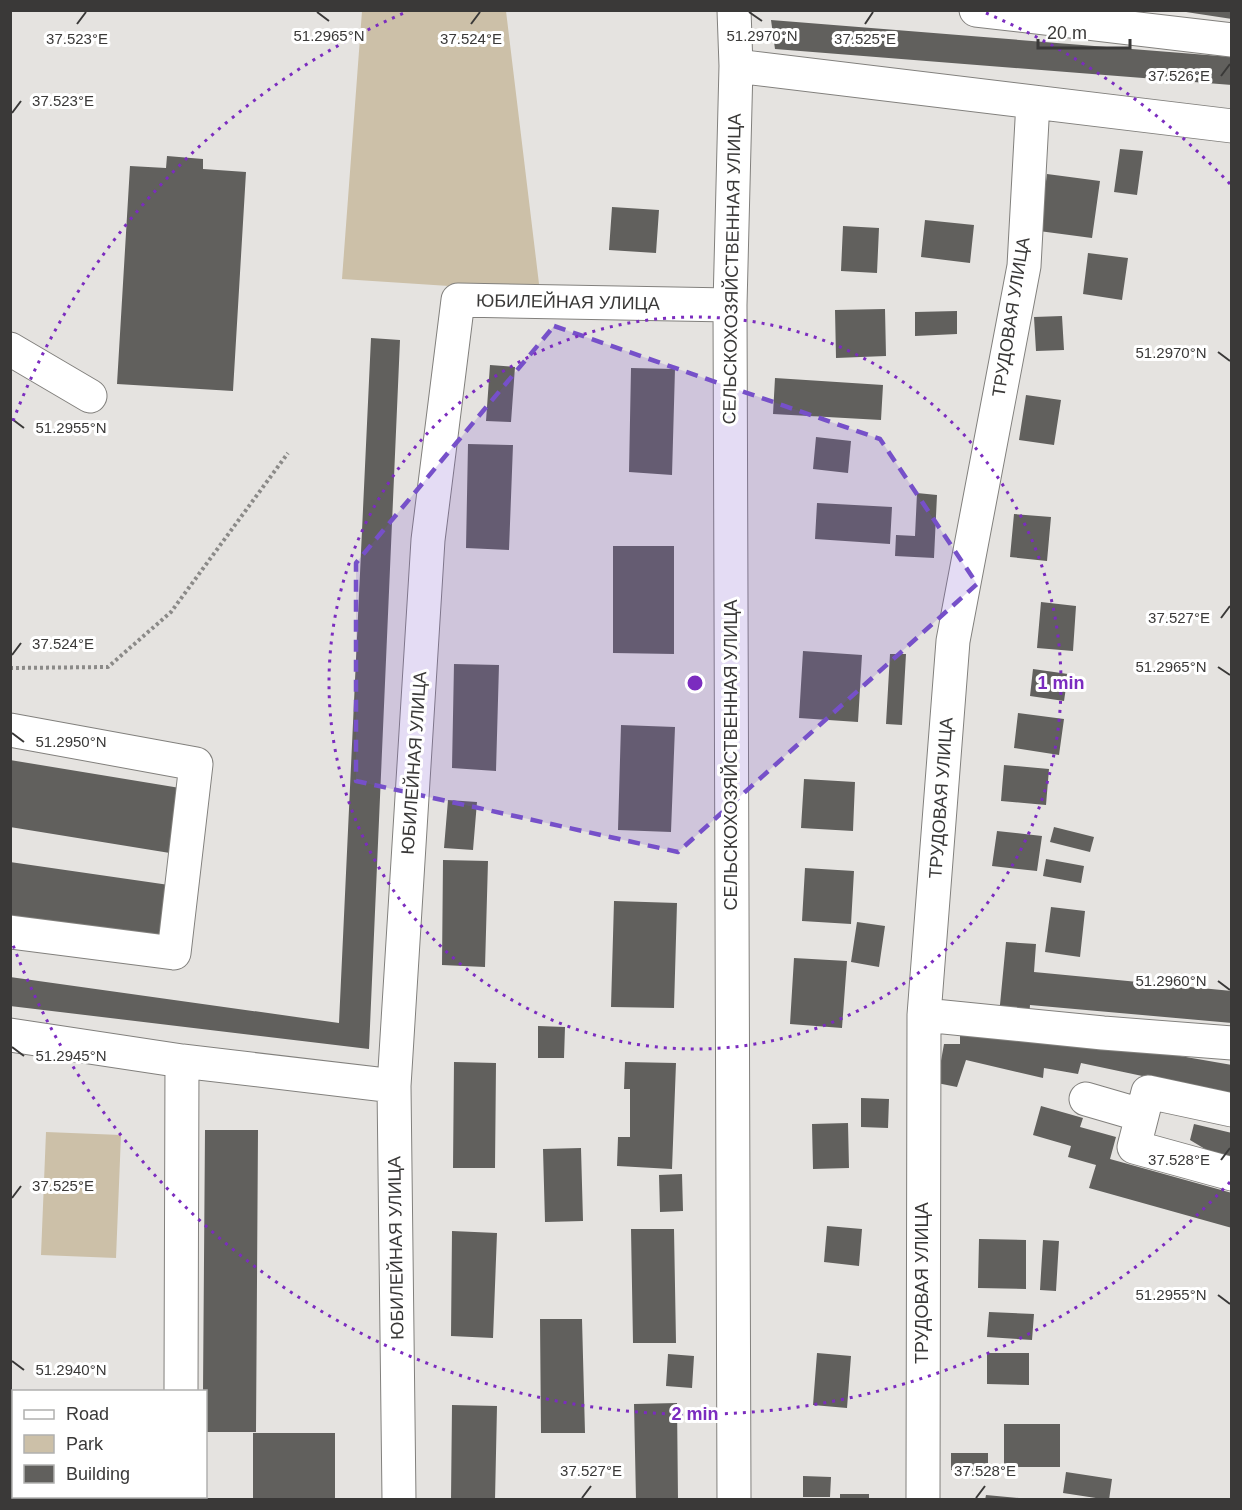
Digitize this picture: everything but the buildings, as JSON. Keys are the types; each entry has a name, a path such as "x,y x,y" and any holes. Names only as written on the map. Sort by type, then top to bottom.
{"street":[{"name":"СЕЛЬСКОХОЗЯЙСТВЕННАЯ УЛИЦА","path":"734,10 736,66 730,306 734,1500"},
{"path":"976,10 1232,40"},
{"path":"736,66 1232,126"},
{"name":"ТРУДОВАЯ УЛИЦА","path":"923,1500 924,1015 953,641 1023,266 1033,102"},
{"name":"ЮБИЛЕЙНАЯ УЛИЦА","path":"399,1500 394,1086 429,540 458,300 730,306"},
{"path":"10,349 90,396"},
{"path":"10,730 196,764 174,953 10,932"},
{"path":"924,1015 1102,1033 1232,1043"},
{"path":"10,1035 182,1060 394,1086"},
{"path":"181,1390 182,1060"},
{"path":"1232,1110 1148,1092 1134,1147 1232,1174"},
{"path":"1086,1099 1141,1115"}],"path":[{"path":"10,668 108,667 171,612 288,453"}],"highlighted area":[{"path":"554,326 880,439 977,584 678,852 356,781 356,563"}],"green space":[{"path":"362,11 506,11 540,292 342,279"},
{"path":"46,1132 121,1135 116,1258 41,1255"}]}
